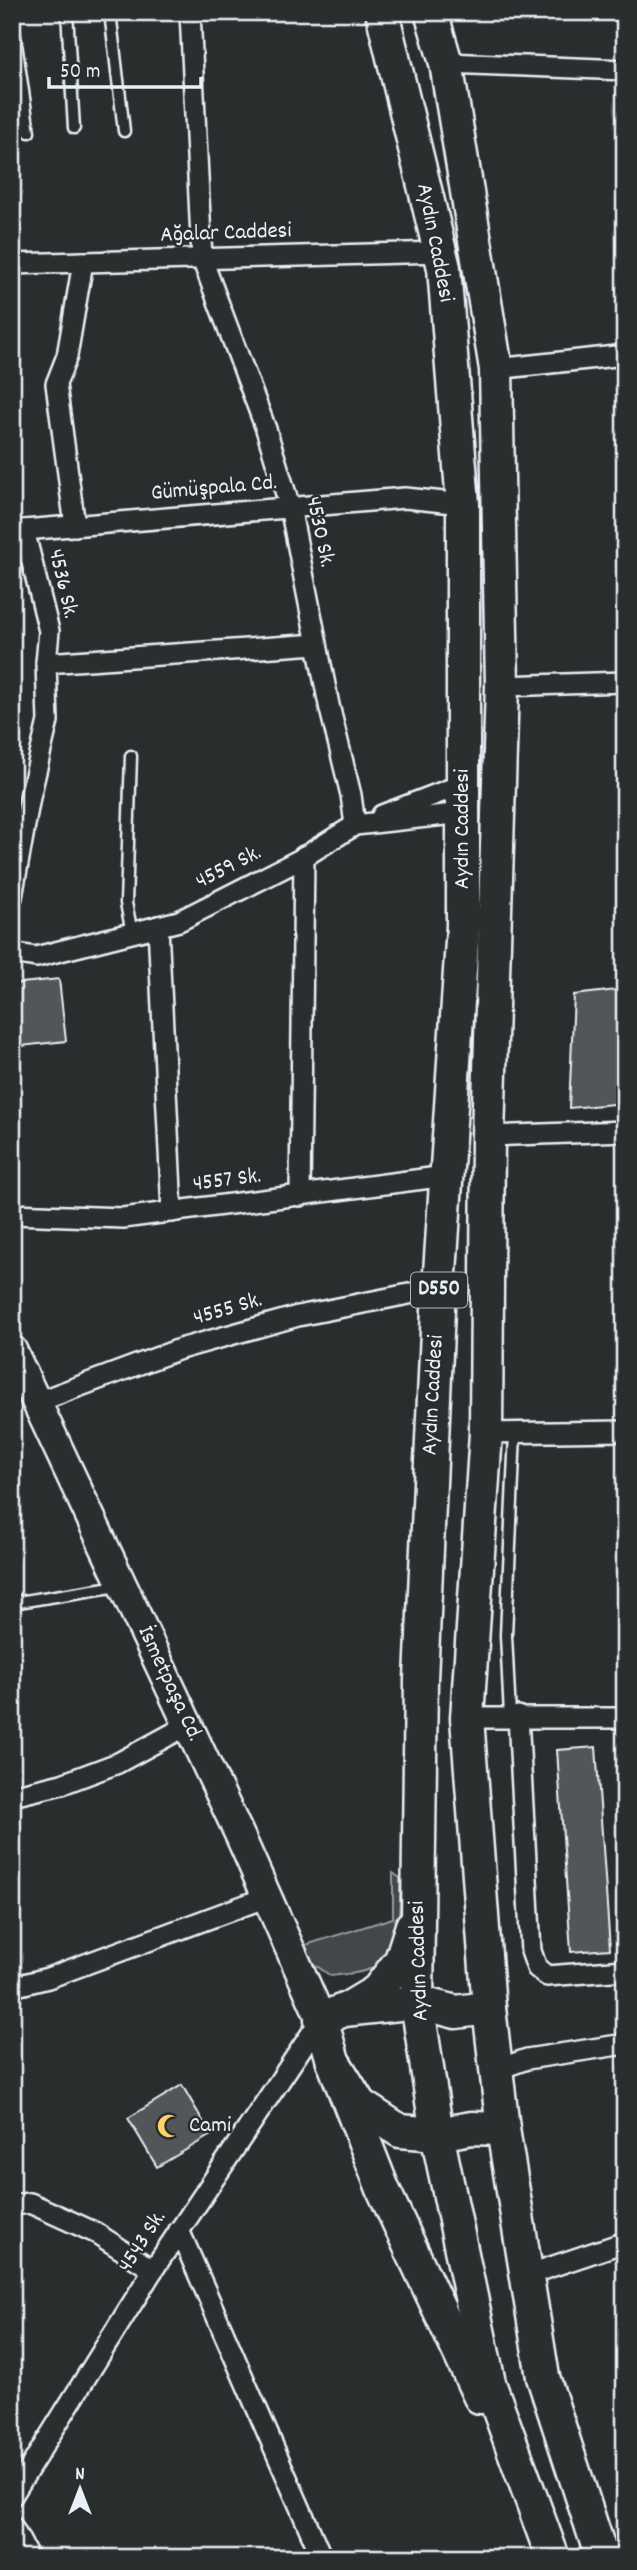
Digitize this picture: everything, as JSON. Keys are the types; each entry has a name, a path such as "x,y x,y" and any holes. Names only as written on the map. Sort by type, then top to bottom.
{"highway":[{"name":"Aydın Caddesi","path":"382,12 444,268 463,504 463,926 439,1288 421,1679 418,2002 437,2134 489,2383 553,2558"},
{"name":"Aydın Caddesi","path":"432,12 446,63 496,369 502,686 488,1136 500,1433 467,1718 489,2008 503,2129 543,2377 602,2558"},
{"path":"332,2015 377,1991 401,1960 417,1912"},
{"path":"332,2015 418,2002 456,2012 489,2008"},
{"path":"332,2015 333,2062 383,2189 475,2389 513,2449"},
{"path":"333,2062 360,2105 400,2131 437,2134 472,2128 503,2129"}],"main road":[{"name":"İsmetpaşa Cd.","path":"12,1350 267,1897 332,2015"}],"street":[{"name":"4530 Sk.","path":"190,12 202,259 266,429 290,507 355,825"},
{"path":"446,63 625,70"},
{"name":"Ağalar Caddesi","path":"12,264 440,252"},
{"path":"75,526 56,384 67,356 83,262"},
{"path":"496,369 625,355"},
{"name":"Gümüşpala Cd.","path":"18,531 405,498 463,504"},
{"name":"4536 Sk.","path":"12,897 30,797 48,721 46,663 49,631 18,531"},
{"path":"46,663 317,644"},
{"path":"502,686 625,682"},
{"path":"355,825 463,798"},
{"name":"4559 Sk.","path":"12,953 36,957 179,921 304,856 355,825 463,798"},
{"path":"300,1196 304,856"},
{"path":"158,926 173,1212"},
{"path":"488,1136 625,1131"},
{"name":"4557 Sk.","path":"12,1213 123,1217 446,1176"},
{"name":"4555 Sk.","path":"37,1402 180,1349 298,1316 439,1288"},
{"path":"500,1433 625,1431"},
{"path":"514,1716 531,1951 537,1968 547,1976 625,1970"},
{"path":"467,1718 625,1718"},
{"path":"12,1796 62,1784 118,1763 188,1725"},
{"path":"12,1987 48,1978 267,1897"},
{"name":"4543 Sk.","path":"12,2496 179,2230 332,2015"},
{"path":"496,2070 527,2059 625,2044"},
{"path":"12,2204 30,2203 96,2233 153,2270"},
{"path":"179,2230 322,2558"},
{"path":"527,2275 625,2242"},
{"path":"12,2526 29,2558"}],"lane":[{"path":"67,12 74,128"},
{"path":"110,12 124,131"},
{"path":"12,16 29,132"},
{"path":"131,756 126,903 132,933"},
{"path":"500,1433 506,1635 514,1716"},
{"path":"12,1603 122,1585"}],"shaded area":[{"path":"393,1873 400,1878 399,1919 393,1945 386,1956 377,1965 364,1971 331,1976 311,1962 302,1946 393,1918"}],"building":[{"path":"59,979 66,1041 12,1047 12,984"},
{"path":"625,989 625,1103 569,1108 574,995"},
{"path":"596,1747 610,1949 571,1952 557,1750"},
{"name":"Cami","path":"182,2085 211,2135 157,2167 128,2118"}],"place":[{"name":"Cami","path":"169,2126"}]}
